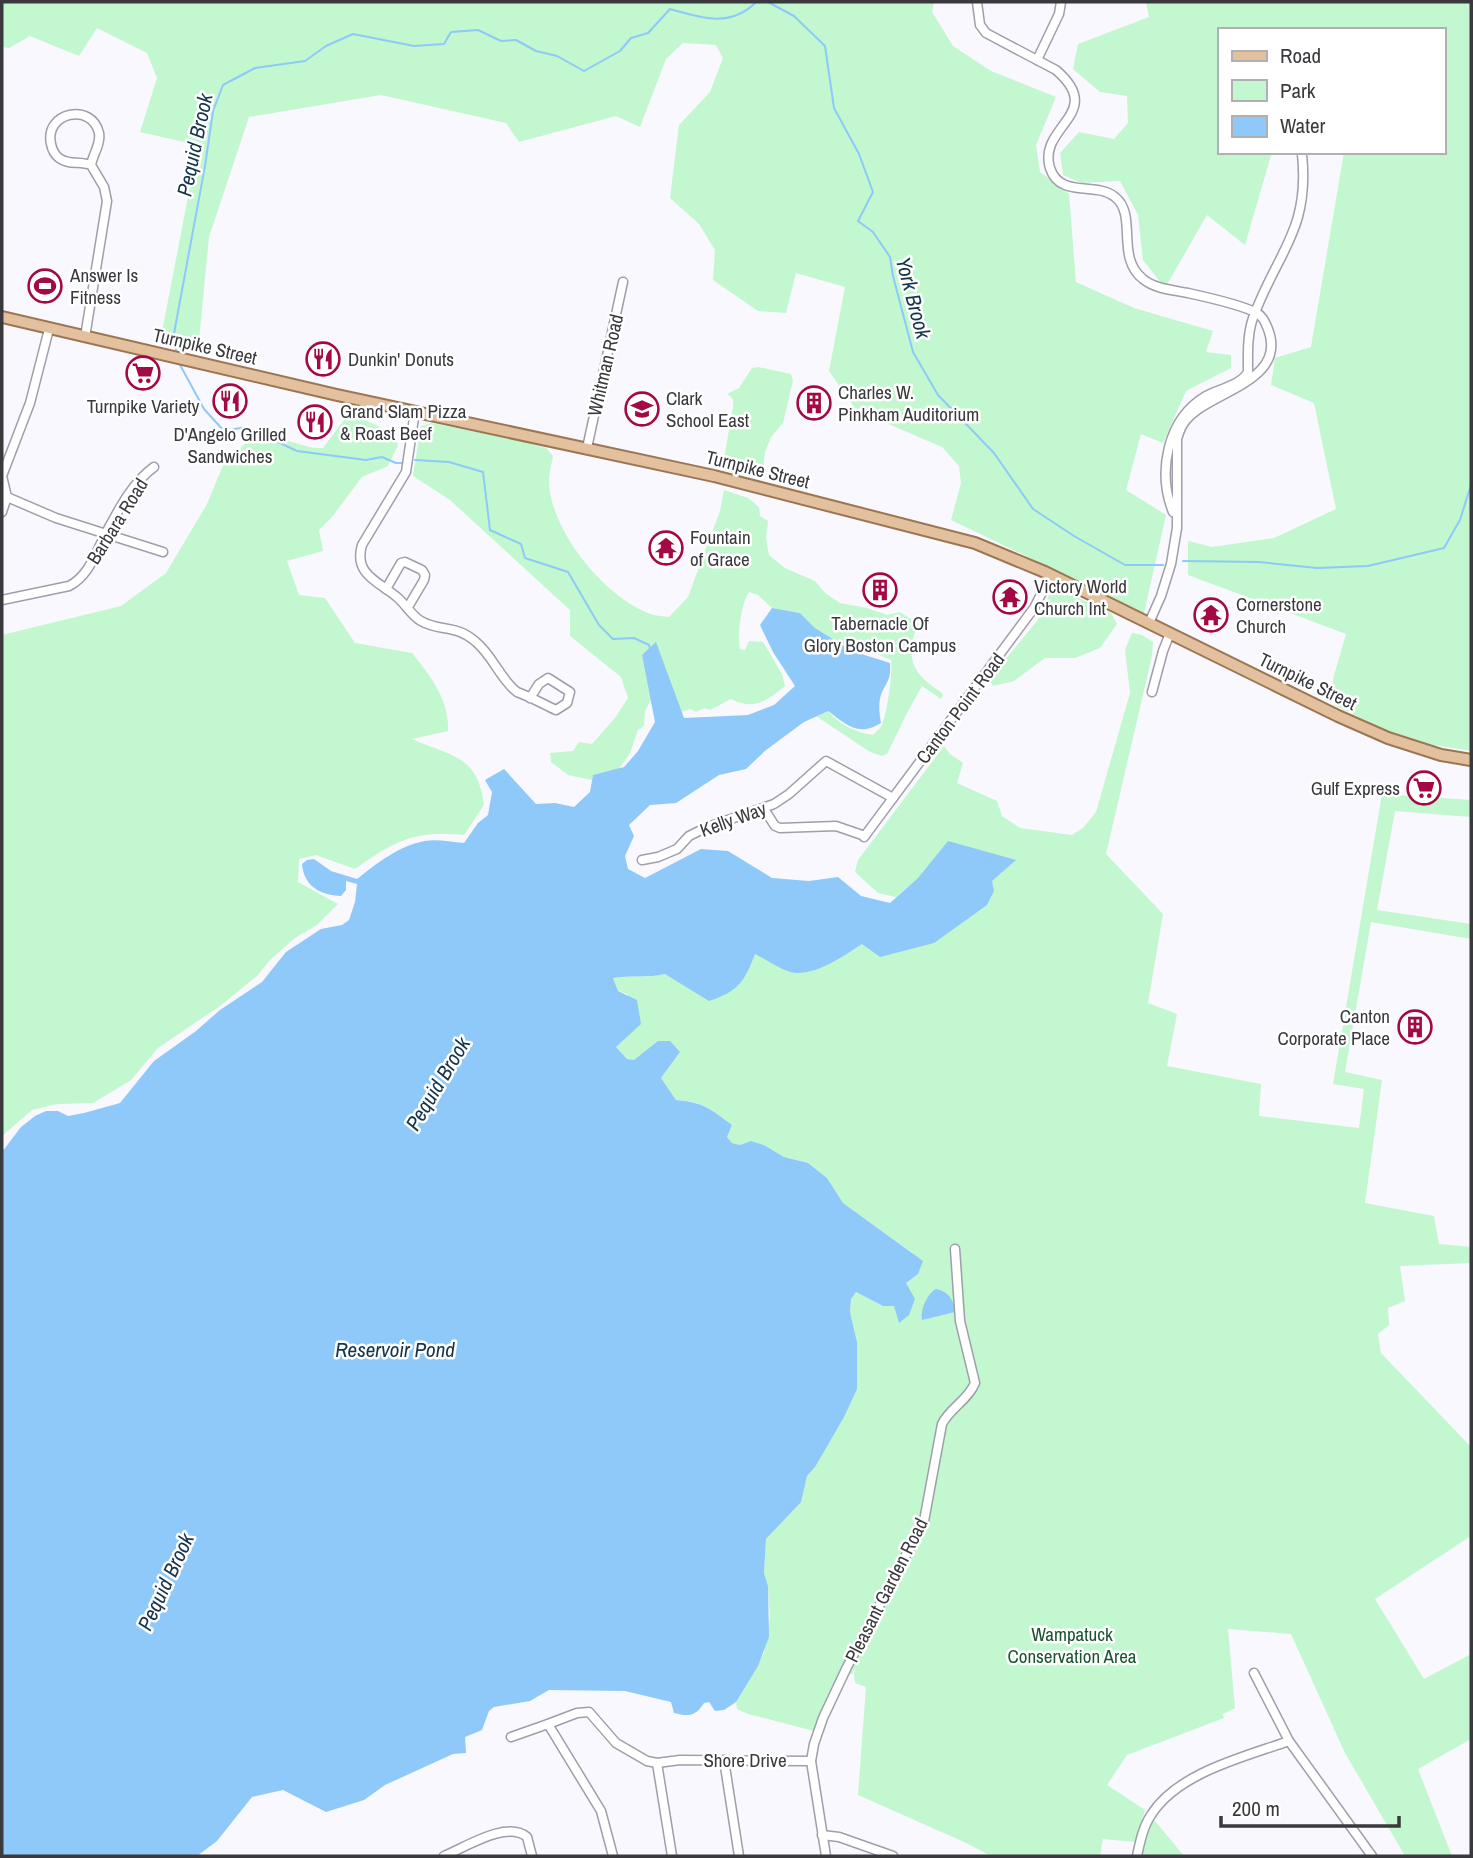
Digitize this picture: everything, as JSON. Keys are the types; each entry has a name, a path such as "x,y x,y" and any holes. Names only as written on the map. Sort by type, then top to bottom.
{"main road":[{"name":"Turnpike Street","path":"2,317 775,491 965,540 1006,554 1051,575 1388,738 1441,755 1471,760"}],"street":[{"path":"977,2 982,29 1066,78 1074,91 1071,116 1055,137 1049,152 1050,167 1059,182 1073,188 1105,191 1123,205 1127,252 1132,268 1140,278 1158,287 1255,312 1261,315 1270,335 1269,358 1264,368 1201,408 1187,419 1181,428 1177,439 1175,518"},
{"path":"1037,60 1059,14 1061,2"},
{"path":"85,337 108,206 104,187 91,164 99,141 96,127 88,118 78,114 60,118 51,130 53,151 66,162 91,164"},
{"path":"1149,623 1171,564 1177,528 1168,500 1167,470 1169,448 1176,426 1192,406 1245,376 1250,328 1255,312 1299,219 1303,199 1302,154"},
{"name":"Whitman Road","path":"587,448 624,282"},
{"path":"2,512 7,498 2,476 30,403 49,329"},
{"path":"415,411 409,463 360,553 362,570 408,607 420,621 453,628 469,635 488,653 513,689 530,698 556,710 567,703 570,692 548,678 539,684 530,698"},
{"name":"Barbara Road","path":"2,600 77,582 93,561 131,489 154,467"},
{"path":"7,498 56,518 163,552"},
{"path":"386,589 401,563 405,562 422,570 424,580 408,607"},
{"name":"Canton Point Road","path":"764,809 775,826 780,828 835,826 864,836 1034,608 1051,575"},
{"path":"1152,692 1170,633"},
{"name":"Kelly Way","path":"642,860 677,849 689,836 705,828 764,809 789,794 826,761 893,797"},
{"name":"Pleasant Garden Road","path":"826,1856 811,1761 827,1710 924,1521 946,1415 972,1392 975,1383 960,1321 955,1249"},
{"path":"1254,1673 1289,1741 1372,1856"},
{"path":"511,1737 577,1713 589,1712 616,1743 647,1761 657,1763 672,1856"},
{"path":"548,1724 601,1811 613,1856"},
{"path":"1137,1856 1150,1815 1169,1793 1198,1776 1289,1741"},
{"name":"Shore Drive","path":"657,1763 680,1760 811,1761"},
{"path":"723,1760 740,1856"},
{"path":"444,1856 511,1830 527,1837 532,1856"},
{"path":"822,1835 839,1837 893,1856"}],"green space":[{"path":"2,2 934,2 932,12 953,46 991,71 1056,97 1036,145 1040,172 1069,194 1076,282 1134,308 1213,331 1206,352 1231,355 1231,368 1186,391 1163,443 1141,434 1126,490 1166,515 1144,613 951,520 961,483 959,466 942,447 856,410 829,371 845,287 796,273 786,313 758,311 713,280 715,250 699,224 670,198 679,125 710,92 723,58 716,45 683,43 666,59 640,127 616,116 519,142 506,123 381,95 249,117 209,237 198,350 161,337 198,145 140,132 157,78 147,53 97,28 79,56 30,36 9,48 2,47"},
{"path":"1146,2 1471,2 1471,751 1428,744 1388,731 1334,705 1333,679 1346,634 1188,575 1188,541 1212,547 1274,538 1336,509 1314,403 1271,385 1275,358 1311,347 1344,154 1445,154 1445,28 1218,28 1218,154 1271,154 1245,245 1207,215 1165,288 1143,260 1138,215 1120,181 1081,183 1063,175 1060,153 1079,132 1114,139 1128,123 1127,96 1100,92 1073,69 1078,44 1149,17"},
{"path":"752,368 791,374 793,381 783,423 771,437 765,452 763,472 758,478 722,470 733,407 733,399 727,394 739,388"},
{"path":"363,419 393,433 398,445 388,466 362,477 319,530 323,551 287,561 299,595 325,598 355,643 412,653 432,679 442,699 448,731 412,739 451,755 469,767 476,776 484,805 464,835 418,836 394,844 355,869 316,855 299,859 298,882 338,904 317,925 295,938 270,960 258,975 220,1006 158,1048 131,1080 93,1103 57,1104 32,1110 2,1136 2,635 121,606 166,573 207,504 224,463 247,442 263,434 313,448 323,448 344,420"},
{"path":"431,423 546,448 553,456 549,483 552,502 570,541 583,560 614,592 631,605 653,615 669,617 688,597 720,511 724,490 748,498 759,507 760,516 768,521 766,538 769,555 785,568 815,581 825,593 840,603 887,615 900,612 919,624 911,650 914,664 923,679 943,694 941,699 922,686 887,754 882,756 870,752 816,716 828,711 848,727 873,735 881,727 885,713 891,660 868,650 852,651 815,628 800,613 772,608 758,595 749,592 740,619 740,649 745,650 749,641 763,642 782,674 785,686 760,703 746,704 731,699 710,710 704,708 696,712 690,709 681,712 656,643 642,655 651,699 645,712 644,726 638,730 630,753 619,769 593,775 592,780 568,775 551,762 550,753 573,751 579,742 592,744 628,698 621,677 570,636 570,610 450,500 413,476 421,426"},
{"path":"1052,588 1058,588 1111,613 1117,624 1100,648 1075,658 1045,658 1014,681 993,686 990,681 994,673 1037,621"},
{"name":"Wampatuck Conservation Area","path":"1132,633 1142,635 1153,642 1152,656 1106,854 1163,914 1148,1003 1177,1014 1167,1066 1261,1084 1259,1116 1359,1128 1364,1089 1333,1084 1382,794 1471,800 1471,817 1395,811 1377,910 1471,924 1471,939 1371,922 1345,1072 1382,1080 1365,1203 1434,1216 1439,1244 1471,1247 1471,1263 1400,1266 1405,1301 1388,1308 1389,1325 1378,1334 1381,1353 1471,1447 1471,1536 1375,1599 1424,1679 1471,1654 1471,1739 1418,1769 1452,1856 1405,1856 1345,1753 1291,1634 1228,1629 1235,1708 1223,1714 1224,1718 1127,1755 1107,1785 1145,1810 1136,1842 1103,1839 1100,1856 991,1856 858,1795 866,1687 855,1683 856,1667 852,1674 842,1674 814,1731 737,1709 736,1702 740,1693 764,1653 770,1618 768,1586 764,1573 766,1539 800,1502 807,1476 815,1467 857,1342 850,1312 851,1299 856,1292 883,1306 894,1306 899,1322 906,1283 918,1274 911,1252 843,1203 827,1178 808,1163 784,1157 751,1141 740,1145 732,1143 727,1137 732,1125 725,1119 700,1104 676,1100 661,1078 680,1052 658,1042 634,1060 627,1059 616,1047 624,1040 628,994 618,991 613,978 665,974 680,982 755,953 790,972 813,971 862,944 992,881 1015,860 948,842 918,878 896,897 878,893 855,872 858,860 944,746 963,763 957,783 997,801 1002,816 1020,828 1072,835 1083,828 1096,812 1130,693 1125,650"},
{"path":"1150,1815 1184,1856 1137,1856"}],"water":[{"name":"Reservoir Pond","path":"772,608 800,613 815,628 852,651 890,663 889,676 880,700 881,723 866,729 853,728 828,711 804,722 766,750 746,769 719,775 676,803 650,805 629,825 634,836 625,856 628,869 645,878 701,849 728,851 772,878 809,881 838,877 861,896 890,903 918,878 948,841 1016,860 992,881 994,891 987,905 934,943 880,957 862,944 830,963 804,973 786,970 755,954 739,984 709,1001 665,974 613,978 618,991 637,1000 641,1024 616,1047 627,1059 634,1060 658,1041 670,1041 680,1052 661,1078 676,1100 706,1107 732,1125 727,1137 732,1143 740,1145 751,1141 784,1157 808,1163 827,1178 843,1203 923,1261 918,1274 906,1283 915,1299 909,1315 899,1323 894,1306 883,1306 856,1292 851,1299 850,1312 857,1342 857,1389 844,1417 807,1476 801,1502 766,1539 764,1573 768,1586 769,1637 758,1666 736,1702 724,1710 715,1711 709,1702 704,1703 695,1713 684,1715 674,1713 671,1702 625,1691 549,1690 530,1701 494,1707 489,1711 482,1730 465,1737 466,1753 453,1754 385,1785 364,1800 326,1812 283,1790 252,1797 217,1841 197,1856 2,1856 2,1152 21,1127 46,1111 58,1111 68,1116 120,1103 154,1061 220,1010 262,982 286,952 321,929 342,925 349,920 357,884 346,881 346,890 341,896 320,891 310,884 303,872 302,864 307,860 314,859 331,871 357,879 389,856 416,843 434,840 464,843 478,823 488,815 492,792 485,780 504,769 536,804 555,803 574,807 590,792 593,775 624,767 638,751 655,722 642,655 656,642 684,718 748,715 774,705 795,686 773,652 760,625"},
{"path":"936,1289 950,1297 955,1312 922,1320 925,1303"}],"waterway":[{"name":"Pequid Brook","path":"177,354 173,339 213,111 223,85 255,68 305,61 326,46 353,34 414,46 444,44 451,32 478,30 501,41 516,40 536,51 557,56 584,71 620,51 631,38 648,33 670,9 715,19 736,15 756,2"},
{"name":"York Brook","path":"768,2 794,16 825,46 834,108 859,154 873,192 858,221 873,232 890,257 913,352 938,395 994,453 1033,509 1125,565 1163,565"},
{"name":"Pequid Brook","path":"179,363 204,409 224,431 246,427 297,451 366,460 382,457 403,463"},
{"name":"Pequid Brook","path":"415,460 449,462 483,472 490,530 521,544 525,558 568,572 599,625 613,639 634,638 649,645 650,649"},
{"name":"York Brook","path":"1183,561 1259,562 1317,568 1368,566 1444,548 1460,520 1471,485"}],"place":[{"name":"Answer Is Fitness","path":"45,286"},
{"name":"Dunkin' Donuts","path":"323,359"},
{"name":"Turnpike Variety","path":"143,373"},
{"name":"D'Angelo Grilled Sandwiches","path":"230,401"},
{"name":"Charles W. Pinkham Auditorium","path":"814,403"},
{"name":"Clark School East","path":"642,409"},
{"name":"Grand Slam Pizza & Roast Beef","path":"315,422"},
{"name":"Fountain of Grace","path":"666,548"},
{"name":"Tabernacle Of Glory Boston Campus","path":"880,590"},
{"name":"Victory World Church Int","path":"1010,597"},
{"name":"Cornerstone Church","path":"1211,615"},
{"name":"Gulf Express","path":"1424,788"},
{"name":"Canton Corporate Place","path":"1415,1027"}]}
